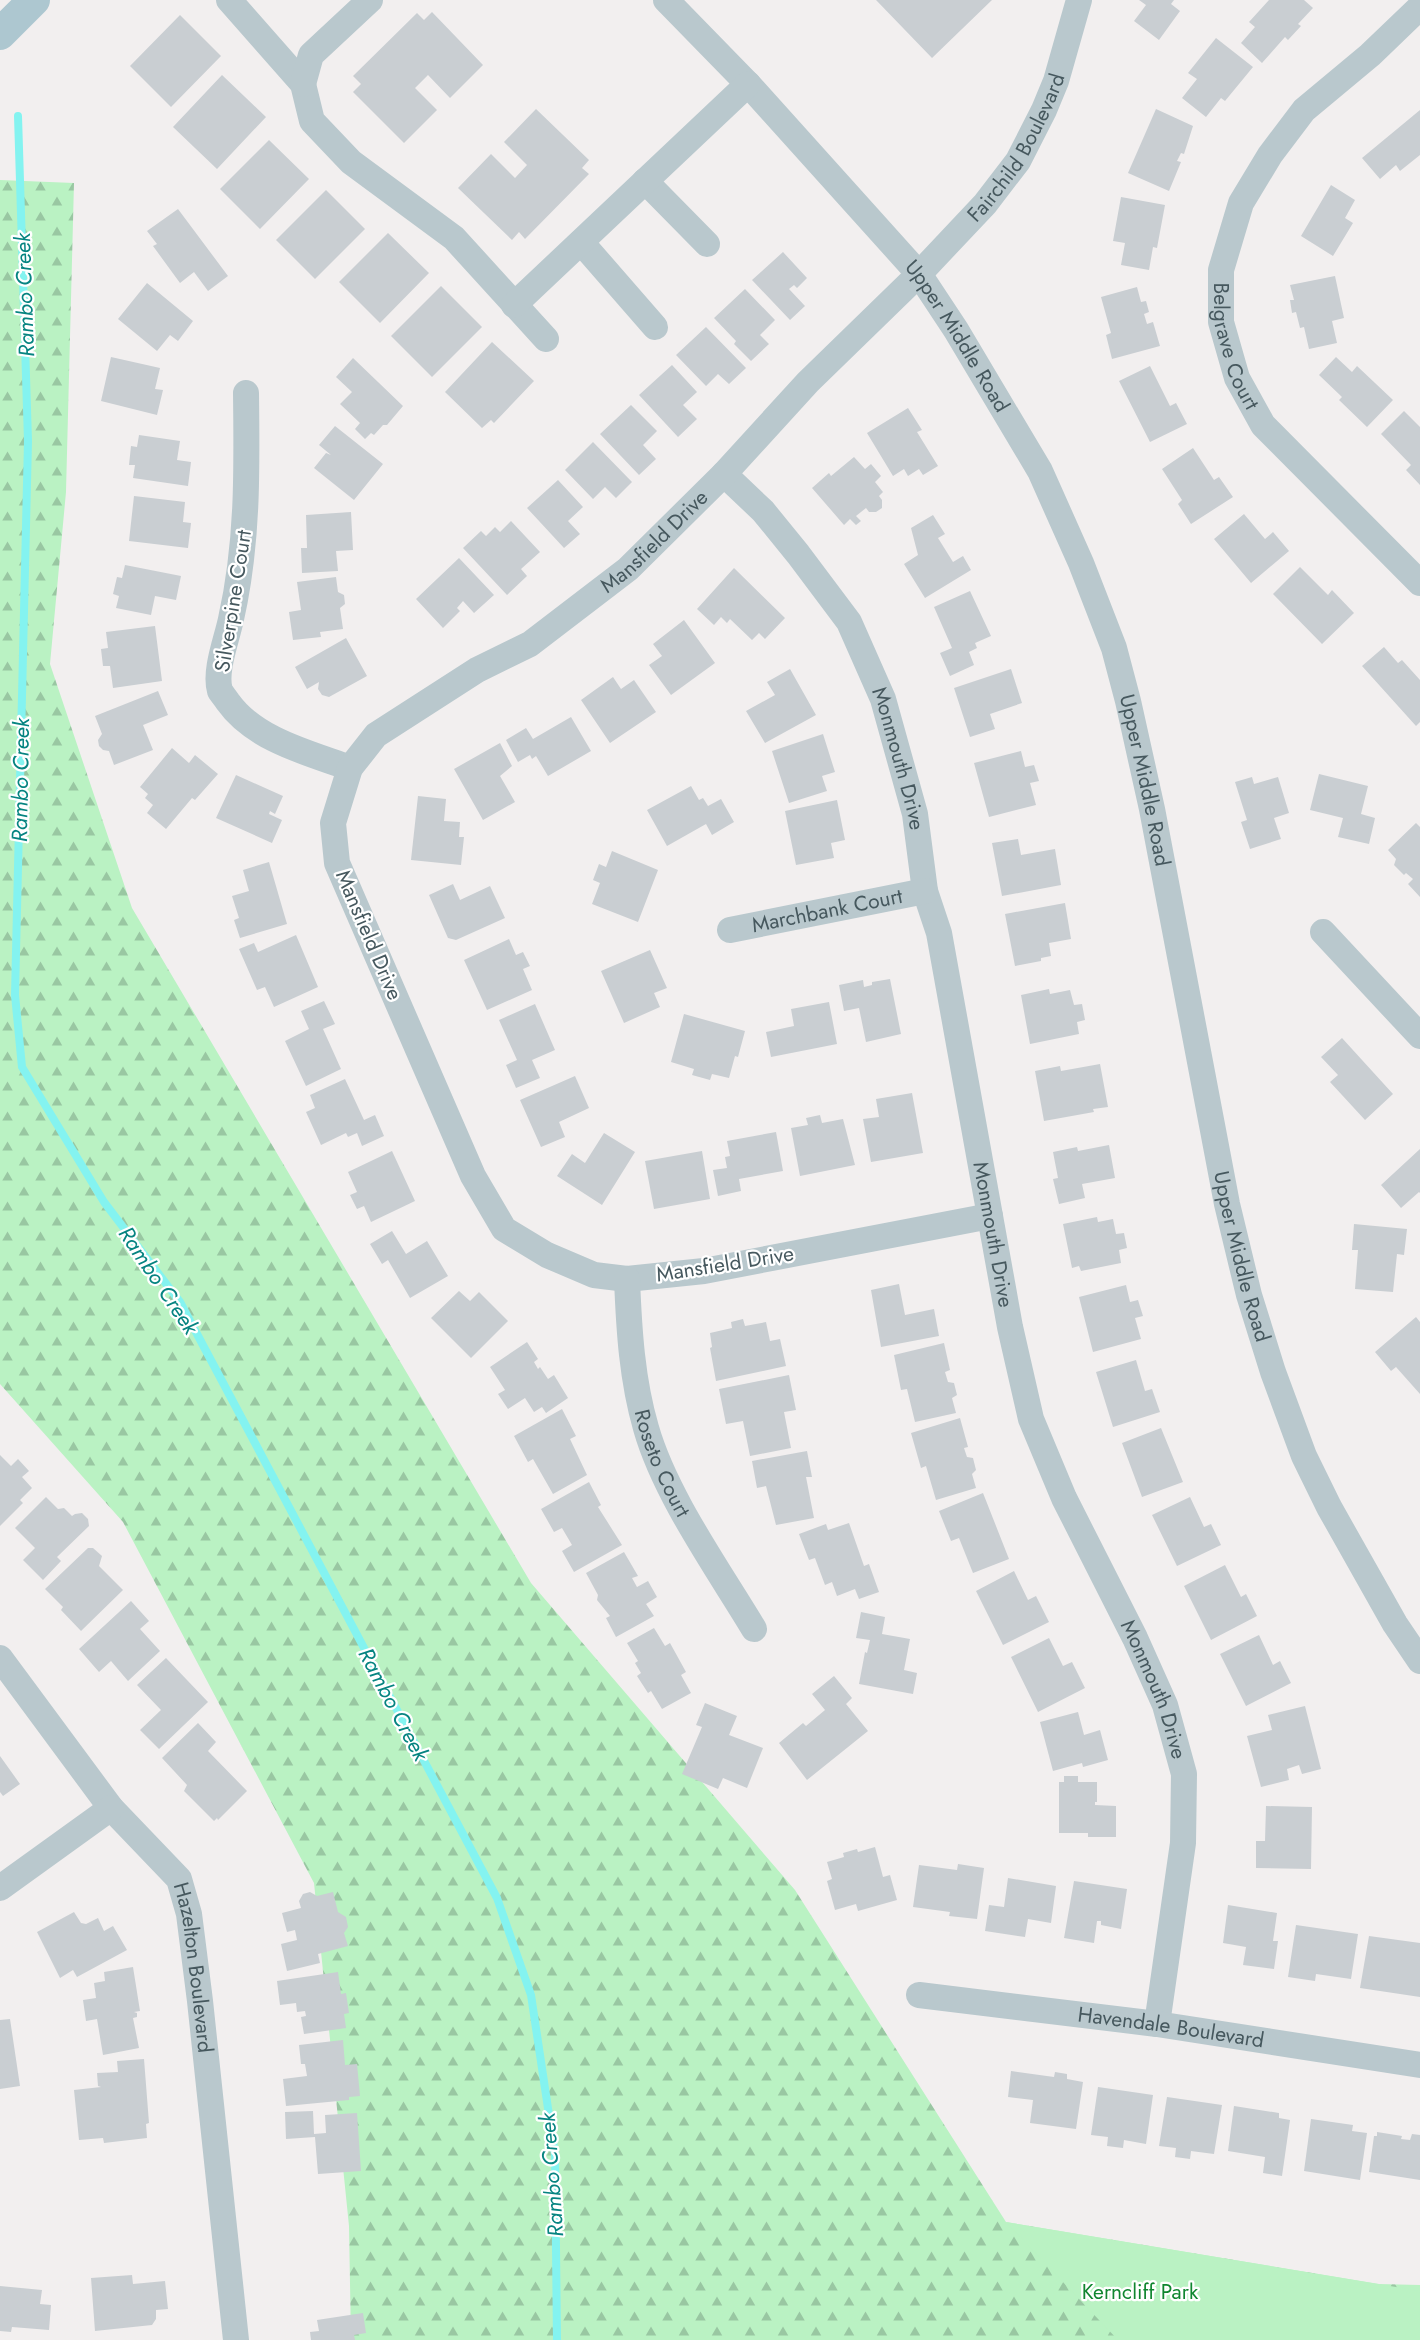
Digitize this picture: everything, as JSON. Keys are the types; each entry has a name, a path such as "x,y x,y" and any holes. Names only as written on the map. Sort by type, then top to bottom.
{"main road":[{"path":"0,34 34,0"}],"street":[{"path":"229,0 303,84 312,121 351,162 454,238 546,339"},
{"path":"303,84 311,55 370,0"},
{"name":"Upper Middle Road","path":"666,0 748,84 919,274 956,330 1040,471 1081,563 1114,648 1152,809 1227,1204 1253,1306 1273,1372 1304,1456 1361,1566 1420,1661"},
{"name":"Fairchild Boulevard","path":"919,274 985,204 1018,161 1056,81 1079,0"},
{"name":"Belgrave Court","path":"1420,7 1370,55 1304,110 1270,155 1241,203 1221,270 1221,322 1237,378 1263,425 1420,583"},
{"path":"514,305 748,84"},
{"path":"645,181 707,244"},
{"path":"580,242 655,327"},
{"name":"Mansfield Drive","path":"919,274 808,382 724,474 628,569 530,644 477,670 376,735 350,768 333,823 337,863 473,1176 504,1229 547,1255 594,1275 627,1279 704,1271 990,1216"},
{"name":"Silverpine Court","path":"246,393 247,494 243,555 231,619 220,661 220,691 235,712 277,741 350,768"},
{"name":"Monmouth Drive","path":"724,474 770,520 849,622 883,699 915,814 925,891 939,933 1010,1327 1031,1419 1064,1498 1135,1638 1166,1705 1184,1774 1183,1843 1157,2024"},
{"name":"Marchbank Court","path":"730,930 925,891"},
{"path":"1323,932 1420,1036"},
{"name":"Roseto Court","path":"627,1279 630,1348 646,1430 670,1488 754,1629"},
{"name":"Hazelton Boulevard","path":"0,1658 111,1808 179,1879 189,1914 236,2340"},
{"path":"0,1888 111,1808"},
{"name":"Havendale Boulevard","path":"919,1995 1157,2024 1420,2065"}],"green space":[{"path":"0,180 74,183 66,492 50,664 132,908 531,1583 795,1890 1006,2222 1379,2284 1420,2285 1420,2340 351,2340 349,2226 314,1883 123,1522 0,1384"},
{"name":"Kerncliff Park","path":"1006,2222 1420,2291 1420,2340 1118,2340"}],"building":[{"path":"876,0 992,0 932,58"},
{"path":"1139,0 1174,0 1171,4 1180,11 1159,40 1134,21 1146,5"},
{"path":"1269,0 1304,0 1313,8 1298,24 1301,26 1288,40 1285,37 1262,63 1241,43 1255,27 1249,22"},
{"path":"432,12 483,65 450,98 428,75 415,88 437,110 404,143 353,92 361,84 353,76 417,13 424,20"},
{"path":"180,15 221,56 171,107 130,66"},
{"path":"1216,38 1253,67 1225,101 1221,98 1206,117 1182,98 1197,79 1188,73"},
{"path":"222,75 266,117 217,169 173,127"},
{"path":"536,109 589,160 582,168 589,174 525,239 519,232 512,240 458,188 491,154 515,178 527,165 504,142"},
{"path":"1156,109 1193,126 1184,154 1181,153 1177,161 1181,162 1169,191 1128,173"},
{"path":"1420,110 1420,155 1400,171 1396,165 1380,179 1362,158"},
{"path":"269,140 309,179 260,229 220,189"},
{"path":"1331,185 1355,200 1345,218 1353,223 1333,256 1301,236"},
{"path":"326,190 365,229 315,279 276,240"},
{"path":"1121,197 1165,205 1157,248 1153,247 1149,270 1121,265 1125,243 1113,241"},
{"path":"178,209 228,276 208,291 194,272 180,283 153,246 157,244 147,231"},
{"path":"388,233 429,273 380,323 339,282"},
{"path":"783,252 807,278 797,288 794,285 789,289 805,306 790,320 752,280"},
{"path":"1335,276 1344,318 1332,321 1337,343 1309,349 1304,327 1300,328 1296,312 1292,313 1290,300 1294,300 1290,285"},
{"path":"147,283 193,321 178,341 170,335 157,351 118,319"},
{"path":"441,286 482,327 432,377 391,336"},
{"path":"1137,287 1141,302 1146,301 1149,312 1144,314 1147,324 1153,322 1160,346 1112,359 1106,335 1111,333 1101,297"},
{"path":"745,289 775,320 760,335 769,344 751,361 714,318"},
{"path":"706,327 746,368 729,384 718,374 706,386 676,355"},
{"path":"492,342 534,381 494,423 491,420 482,428 445,392"},
{"path":"111,357 160,368 155,389 163,390 157,415 101,401"},
{"path":"1336,357 1352,372 1357,366 1393,400 1367,427 1339,400 1342,397 1319,375"},
{"path":"353,358 403,406 387,425 383,425 374,435 371,433 365,439 355,429 360,423 340,404 352,392 336,377"},
{"path":"672,365 697,392 683,405 697,419 678,437 639,395"},
{"path":"1150,366 1170,406 1176,403 1187,424 1150,442 1119,381"},
{"path":"631,405 657,431 643,445 656,459 639,475 600,434"},
{"path":"908,408 922,430 917,432 938,466 923,475 919,469 908,476 904,469 893,476 867,433"},
{"path":"1404,411 1420,427 1420,485 1406,470 1411,465 1381,434"},
{"path":"335,426 383,464 354,500 314,468 326,453 331,455 319,445"},
{"path":"139,435 180,441 177,460 191,462 188,486 133,478 135,465 129,465 131,446 137,447"},
{"path":"593,442 632,482 616,498 605,487 593,499 565,470"},
{"path":"1193,448 1214,480 1219,477 1233,497 1191,524 1178,504 1182,500 1162,469"},
{"path":"854,457 865,469 871,464 881,476 875,482 883,492 879,496 882,500 882,508 876,512 869,512 866,508 856,516 861,521 856,525 850,519 844,525 812,488 829,473 831,476"},
{"path":"558,480 583,507 568,521 580,534 564,548 527,508"},
{"path":"134,496 185,502 183,522 191,523 188,548 129,541"},
{"path":"351,512 353,550 336,551 338,571 302,573 301,548 307,548 306,515"},
{"path":"1244,514 1265,539 1273,532 1289,551 1251,583 1214,539"},
{"path":"933,515 945,534 938,538 953,562 963,556 971,570 925,598 904,564 918,555 911,528"},
{"path":"511,521 540,552 521,569 527,576 507,595 463,548 481,531 486,536 495,527 500,532"},
{"path":"459,558 494,595 474,613 463,601 457,608 460,611 443,628 416,599"},
{"path":"125,565 181,576 176,600 155,596 151,615 116,608 119,596 113,594 117,577 122,578"},
{"path":"1300,567 1328,595 1332,590 1354,613 1322,644 1273,594"},
{"path":"734,568 785,618 765,639 759,633 752,640 730,619 727,623 721,617 714,625 697,609"},
{"path":"336,577 338,592 344,595 345,604 340,608 343,629 320,632 321,637 293,640 289,612 301,610 297,582"},
{"path":"970,591 991,636 975,643 977,648 969,652 974,665 950,676 940,653 952,648 934,607"},
{"path":"684,620 715,663 671,695 649,665 662,656 653,644"},
{"path":"155,626 162,681 113,688 110,666 103,666 101,649 108,648 106,632"},
{"path":"346,638 367,676 329,697 322,695 318,689 319,682 307,689 295,667"},
{"path":"1384,647 1398,663 1402,660 1420,680 1420,722 1416,726 1362,666"},
{"path":"790,669 816,715 765,743 746,711 775,695 767,682"},
{"path":"1011,669 1022,703 990,714 995,729 970,737 954,688"},
{"path":"613,677 621,689 634,680 656,712 610,743 581,700"},
{"path":"158,691 168,715 143,725 153,750 114,765 109,751 99,746 98,740 102,734 95,716"},
{"path":"571,717 591,751 548,776 536,756 532,759 530,755 518,762 506,740 526,728 533,739"},
{"path":"823,734 835,772 822,776 827,791 789,803 772,751"},
{"path":"500,743 512,766 500,776 515,802 483,820 454,769"},
{"path":"172,748 189,763 195,755 218,774 195,800 192,798 166,829 147,813 153,805 145,798 148,794 140,787"},
{"path":"1021,751 1025,767 1034,765 1039,781 1030,783 1036,805 989,817 974,763"},
{"path":"1319,774 1368,786 1361,814 1375,818 1369,844 1338,837 1343,818 1310,810"},
{"path":"236,775 283,796 275,814 270,811 269,814 282,820 272,843 216,818"},
{"path":"1252,777 1254,784 1278,777 1289,813 1274,818 1281,839 1250,849 1241,822 1247,820 1235,782"},
{"path":"691,786 699,800 703,798 708,806 721,799 734,822 712,835 706,824 667,846 647,810"},
{"path":"418,796 446,799 444,821 460,822 459,837 464,837 461,865 411,860"},
{"path":"837,800 845,840 831,843 834,858 796,865 785,811"},
{"path":"1416,823 1420,827 1420,897 1408,884 1413,879 1406,873 1404,875 1394,865 1396,859 1388,850"},
{"path":"1018,839 1021,855 1055,849 1061,885 1002,896 992,843"},
{"path":"612,851 658,870 638,922 592,904 600,883 593,880 599,864 606,867"},
{"path":"269,862 287,924 240,938 234,920 239,918 232,896 249,891 243,870"},
{"path":"453,884 460,900 490,886 505,918 456,940 448,938 429,895"},
{"path":"1065,903 1071,939 1049,943 1051,956 1041,958 1041,961 1015,966 1005,914"},
{"path":"296,935 318,987 274,1007 265,987 257,990 239,949 254,943 258,952"},
{"path":"509,939 516,955 523,952 530,966 523,969 532,990 487,1010 464,960"},
{"path":"650,950 667,988 654,993 660,1007 624,1023 601,971"},
{"path":"890,979 901,1034 866,1042 859,1008 844,1011 839,985 863,980 864,987 872,985 872,982"},
{"path":"1049,989 1050,994 1070,990 1074,1005 1082,1004 1085,1020 1077,1022 1079,1034 1030,1044 1021,995"},
{"path":"324,1001 335,1024 323,1029 341,1069 306,1086 285,1041 309,1029 301,1011"},
{"path":"829,1002 837,1044 771,1057 766,1032 794,1026 791,1009"},
{"path":"535,1004 555,1050 532,1060 540,1078 516,1088 506,1065 517,1060 499,1020"},
{"path":"684,1014 745,1031 729,1078 712,1074 710,1080 692,1075 694,1069 671,1062"},
{"path":"1342,1038 1393,1094 1365,1120 1330,1082 1338,1075 1321,1057"},
{"path":"1100,1064 1108,1107 1093,1109 1094,1112 1044,1121 1035,1071 1060,1066 1061,1071"},
{"path":"575,1076 589,1108 559,1122 565,1137 541,1147 520,1100"},
{"path":"345,1079 364,1120 375,1115 384,1136 362,1146 357,1133 348,1137 346,1133 321,1145 306,1112 315,1108 310,1095"},
{"path":"912,1093 923,1153 871,1162 863,1119 879,1117 876,1099"},
{"path":"820,1115 822,1123 843,1119 855,1165 800,1176 791,1128 808,1125 806,1118"},
{"path":"776,1132 783,1171 739,1179 741,1191 718,1196 713,1170 727,1168 725,1157 730,1156 727,1141"},
{"path":"604,1133 635,1152 602,1205 557,1176 572,1154 585,1163"},
{"path":"1109,1145 1115,1178 1082,1184 1085,1198 1059,1204 1053,1179 1058,1178 1053,1152 1077,1147 1078,1151"},
{"path":"1420,1149 1420,1193 1401,1208 1381,1185"},
{"path":"392,1151 415,1201 371,1222 364,1206 357,1209 350,1195 357,1192 348,1172"},
{"path":"702,1151 710,1199 654,1209 645,1161"},
{"path":"1097,1217 1098,1222 1113,1219 1116,1234 1124,1233 1127,1248 1119,1250 1121,1263 1081,1271 1079,1266 1072,1268 1063,1224"},
{"path":"1354,1224 1407,1229 1404,1255 1397,1254 1393,1292 1355,1289 1358,1250 1352,1250"},
{"path":"392,1231 406,1254 427,1241 448,1276 410,1298 388,1260 382,1264 370,1244"},
{"path":"899,1284 905,1315 934,1309 939,1336 881,1347 871,1290"},
{"path":"1126,1285 1130,1302 1138,1300 1143,1316 1135,1318 1141,1339 1093,1352 1079,1297"},
{"path":"459,1291 470,1301 479,1292 508,1321 471,1358 431,1318"},
{"path":"1416,1317 1420,1322 1420,1394 1396,1367 1391,1371 1375,1352"},
{"path":"743,1319 745,1326 766,1322 770,1341 780,1339 786,1366 716,1381 710,1348 712,1347 710,1333 732,1328 731,1322"},
{"path":"527,1342 538,1359 534,1362 538,1369 540,1367 548,1379 554,1375 568,1398 546,1413 542,1407 534,1412 525,1398 508,1409 498,1394 505,1390 490,1367"},
{"path":"944,1343 950,1370 945,1372 948,1382 954,1383 957,1395 952,1398 956,1413 915,1422 907,1389 901,1390 894,1355"},
{"path":"1136,1360 1145,1391 1152,1389 1160,1412 1113,1427 1096,1372"},
{"path":"789,1375 796,1410 784,1412 791,1448 750,1456 743,1421 726,1424 719,1389"},
{"path":"562,1409 576,1436 570,1439 587,1475 553,1494 533,1459 528,1462 514,1436"},
{"path":"960,1418 968,1447 964,1448 967,1457 973,1458 976,1470 972,1474 976,1488 936,1500 926,1466 921,1468 911,1433"},
{"path":"1161,1428 1183,1482 1142,1497 1122,1443"},
{"path":"807,1451 812,1477 806,1477 814,1518 776,1525 766,1486 757,1488 752,1461"},
{"path":"0,1455 11,1466 18,1459 29,1471 22,1477 32,1488 20,1500 23,1503 0,1526"},
{"path":"589,1482 601,1505 598,1507 622,1545 574,1572 562,1551 572,1545 562,1528 554,1532 541,1509"},
{"path":"983,1493 1009,1559 973,1573 959,1538 951,1541 939,1511"},
{"path":"46,1497 58,1509 64,1508 72,1516 82,1513 88,1519 89,1526 57,1557 61,1561 43,1580 23,1560 35,1548 15,1528"},
{"path":"1190,1497 1204,1527 1211,1524 1221,1545 1177,1566 1152,1515"},
{"path":"849,1523 864,1566 869,1564 879,1592 859,1599 855,1589 837,1596 832,1582 825,1585 815,1558 809,1560 799,1534 826,1524 828,1530"},
{"path":"88,1548 93,1548 102,1556 99,1566 123,1590 81,1631 61,1610 63,1607 45,1589"},
{"path":"624,1552 638,1576 632,1578 637,1587 648,1581 657,1597 646,1604 654,1616 616,1637 606,1618 610,1616 597,1600 598,1595 586,1573"},
{"path":"1225,1565 1241,1597 1246,1594 1257,1616 1211,1640 1184,1586"},
{"path":"1014,1571 1028,1600 1036,1596 1049,1622 1003,1645 976,1591"},
{"path":"131,1601 149,1621 140,1629 160,1651 128,1681 111,1661 99,1672 79,1649"},
{"path":"861,1612 885,1617 882,1634 910,1639 904,1670 917,1673 913,1694 859,1684 865,1652 867,1653 870,1640 856,1638"},
{"path":"654,1628 665,1646 670,1643 686,1672 681,1675 691,1693 662,1709 651,1691 648,1693 637,1676 641,1673 635,1663 638,1661 627,1643"},
{"path":"1259,1635 1273,1665 1280,1661 1291,1683 1246,1706 1220,1654"},
{"path":"1049,1638 1063,1666 1072,1662 1085,1688 1038,1712 1011,1657"},
{"path":"166,1658 208,1702 159,1749 140,1730 161,1710 137,1685"},
{"path":"834,1676 852,1698 846,1704 868,1731 807,1780 779,1743 803,1723 806,1726 825,1710 812,1694"},
{"path":"705,1703 737,1716 729,1735 763,1748 747,1788 723,1778 718,1789 682,1774 702,1727 696,1725"},
{"path":"1305,1706 1321,1769 1302,1774 1299,1765 1287,1769 1289,1780 1261,1787 1247,1736 1272,1730 1268,1715"},
{"path":"1078,1712 1084,1735 1100,1730 1108,1760 1083,1767 1082,1763 1053,1771 1040,1722"},
{"path":"198,1723 216,1742 208,1751 247,1791 218,1820 217,1818 214,1821 184,1791 187,1785 162,1758"},
{"path":"0,1756 20,1784 3,1796 0,1792"},
{"path":"1064,1776 1078,1776 1078,1782 1097,1782 1095,1805 1116,1806 1116,1837 1088,1837 1088,1833 1059,1833 1059,1782 1064,1782"},
{"path":"1266,1806 1312,1807 1311,1869 1256,1868 1256,1841 1265,1841"},
{"path":"875,1847 883,1877 890,1875 897,1900 858,1911 856,1904 835,1910 827,1881 832,1879 827,1862 844,1857 843,1853"},
{"path":"958,1864 984,1868 977,1919 949,1916 950,1912 913,1907 919,1865 957,1870"},
{"path":"1008,1878 1056,1886 1051,1923 1028,1919 1025,1937 985,1931 989,1905 1004,1907"},
{"path":"1074,1881 1127,1889 1121,1929 1101,1925 1101,1921 1097,1921 1094,1943 1064,1938"},
{"path":"310,1892 317,1896 333,1892 338,1912 346,1917 348,1927 344,1933 348,1946 318,1954 320,1963 287,1971 281,1944 297,1940 295,1930 287,1932 282,1913 301,1908 299,1901 303,1894"},
{"path":"1228,1905 1277,1913 1273,1941 1278,1941 1274,1969 1243,1965 1246,1947 1223,1943"},
{"path":"74,1912 81,1923 86,1924 98,1918 104,1931 113,1926 127,1950 77,1977 73,1970 60,1978 37,1932"},
{"path":"1296,1925 1358,1934 1351,1979 1316,1974 1315,1981 1288,1977"},
{"path":"1369,1936 1420,1943 1420,1997 1360,1988"},
{"path":"133,1967 140,2011 134,2012 137,2013 137,2017 133,2018 139,2048 103,2055 97,2019 86,2021 83,2000 96,1998 94,1983 105,1981 104,1972"},
{"path":"338,1972 341,1994 346,1993 349,2013 344,2014 346,2028 304,2034 301,2017 306,2016 305,2011 297,2012 296,2003 280,2005 277,1981"},
{"path":"10,2019 20,2086 0,2089 0,2020"},
{"path":"343,2040 345,2065 357,2064 360,2096 349,2097 349,2100 286,2106 283,2079 307,2076 305,2064 301,2064 299,2045"},
{"path":"144,2059 149,2123 146,2124 147,2138 104,2143 103,2138 79,2140 74,2090 101,2087 98,2086 97,2073 118,2072 117,2061"},
{"path":"1011,2071 1054,2077 1055,2072 1067,2074 1067,2079 1083,2082 1076,2129 1030,2123 1033,2100 1008,2097"},
{"path":"1098,2087 1153,2095 1146,2144 1124,2140 1123,2148 1107,2146 1108,2137 1091,2135"},
{"path":"1167,2097 1222,2105 1214,2154 1191,2151 1190,2159 1175,2157 1176,2148 1159,2146"},
{"path":"1234,2106 1279,2113 1279,2118 1290,2120 1282,2176 1263,2173 1265,2157 1228,2151"},
{"path":"313,2111 314,2134 326,2133 325,2115 357,2113 361,2171 318,2174 315,2137 286,2139 285,2112"},
{"path":"1311,2119 1353,2125 1352,2131 1367,2133 1360,2180 1304,2171"},
{"path":"1377,2132 1402,2136 1401,2139 1410,2140 1412,2134 1420,2135 1420,2180 1369,2172 1374,2136 1377,2136"},
{"path":"132,2275 133,2284 165,2281 168,2309 156,2310 156,2319 152,2325 95,2331 91,2278"},
{"path":"0,2286 42,2290 40,2304 51,2305 49,2330 12,2327 11,2332 0,2331"},
{"path":"363,2313 366,2333 354,2335 355,2340 311,2340 310,2332 319,2331 317,2320"}],"waterway":[{"name":"Rambo Creek","path":"18,116 28,441 15,995 22,1067 104,1202 180,1302 497,1898 531,1995 555,2155 557,2340"}]}
